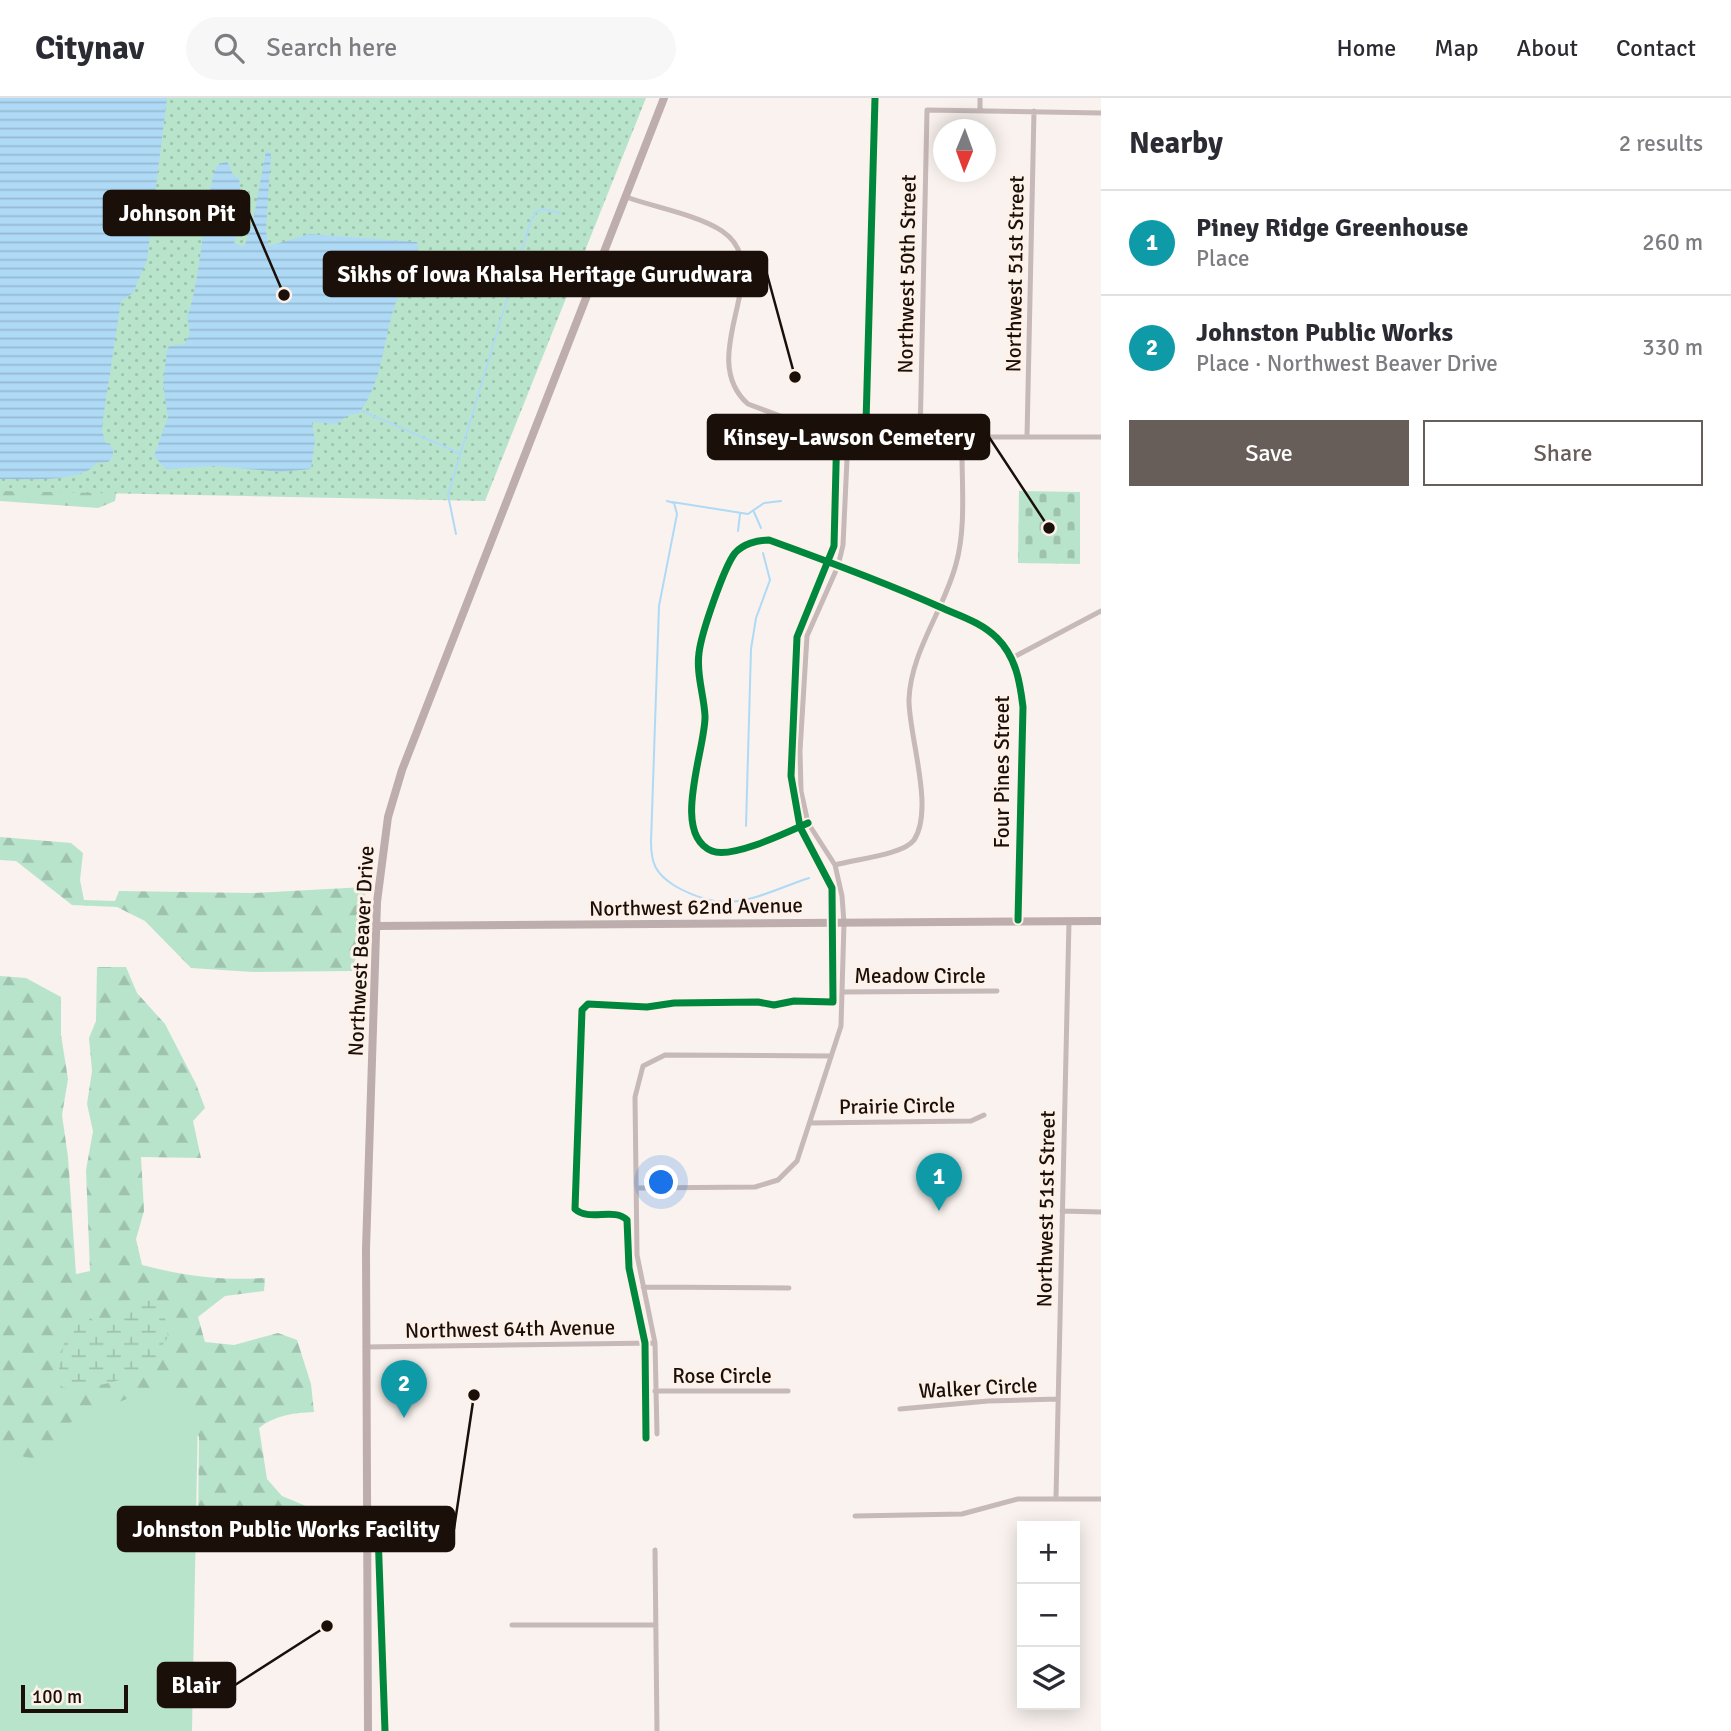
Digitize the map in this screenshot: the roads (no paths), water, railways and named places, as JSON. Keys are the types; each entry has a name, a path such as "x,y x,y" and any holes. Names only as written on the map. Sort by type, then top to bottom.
{"main road":[{"name":"Northwest Beaver Drive","path":"368,1731 365,1347 380,859 402,770 664,98"},
{"name":"Northwest 62nd Avenue","path":"376,926 1101,921"}],"street":[{"path":"980,98 980,111 1101,113"},
{"name":"Northwest 50th Street","path":"920,438 927,110 980,111"},
{"name":"Northwest 51st Street","path":"1027,437 1034,111"},
{"path":"626,197 709,224 736,244 741,253 742,276 727,366 737,394 761,410 831,436 848,438 1101,437"},
{"path":"636,1188 767,1185 789,1172 797,1161 841,1026 844,923 835,865 807,823 801,790 800,751 804,651 810,624 838,566 846,508 848,438"},
{"path":"835,865 876,854 898,852 907,847 917,834 920,766 909,695 914,668 955,569 959,549 962,438"},
{"name":"Four Pines Street","path":"807,823 722,853 704,846 694,831 695,766 705,717 699,651 728,566 736,552 749,544 769,540 982,625 998,639 1012,658 1020,681 1023,707 1018,920"},
{"path":"1012,658 1101,611"},
{"name":"Northwest 51st Street","path":"1056,1497 1069,922"},
{"name":"Meadow Circle","path":"842,992 997,991"},
{"path":"657,1434 655,1343 637,1255 635,1097 643,1066 652,1059 665,1055 831,1056"},
{"name":"Prairie Circle","path":"810,1123 971,1121 984,1115"},
{"path":"1062,1211 1101,1212"},
{"path":"643,1287 789,1288"},
{"name":"Northwest 64th Avenue","path":"365,1347 655,1343"},
{"name":"Rose Circle","path":"655,1391 788,1391"},
{"name":"Walker Circle","path":"900,1409 988,1401 1058,1399"},
{"path":"855,1516 962,1514 1018,1499 1101,1499"},
{"path":"655,1550 657,1731"},
{"path":"512,1625 656,1625"}],"water":[{"path":"0,98 167,98 147,260 133,293 121,301 104,412 102,429 105,442 113,447 113,457 108,462 96,463 80,474 67,477 0,479"},
{"path":"266,151 271,153 266,231 269,246 310,234 417,242 417,257 396,302 378,374 367,401 359,413 349,415 336,424 312,422 315,441 311,469 281,472 216,466 166,469 154,456 168,417 163,384 167,350 169,346 185,344 190,333 187,316 196,284 214,172 218,165 227,161 233,175 239,178 241,211 234,243 244,247 253,221"}],"waterway":[{"path":"456,534 448,495 530,223 536,212 543,209 560,213"},
{"path":"362,411 459,453"},
{"path":"667,501 674,503 677,514 659,606 651,842 654,862 659,873 675,886 694,895 727,902 757,897 809,878"},
{"path":"672,502 748,514 764,503 781,501"},
{"path":"754,512 761,528"},
{"path":"738,531 740,514"},
{"path":"746,826 751,649 756,618 770,580 763,553"}],"place":[{"name":"Johnson Pit","path":"284,295"},
{"name":"Sikhs of Iowa Khalsa Heritage Gurudwara","path":"795,377"},
{"name":"Kinsey-Lawson Cemetery","path":"1049,528"},
{"name":"Piney Ridge Greenhouse","path":"939,1211"},
{"name":"Johnston Public Works Facility","path":"474,1395"},
{"name":"Johnston Public Works","path":"404,1418"},
{"name":"Blair","path":"327,1626"}]}
